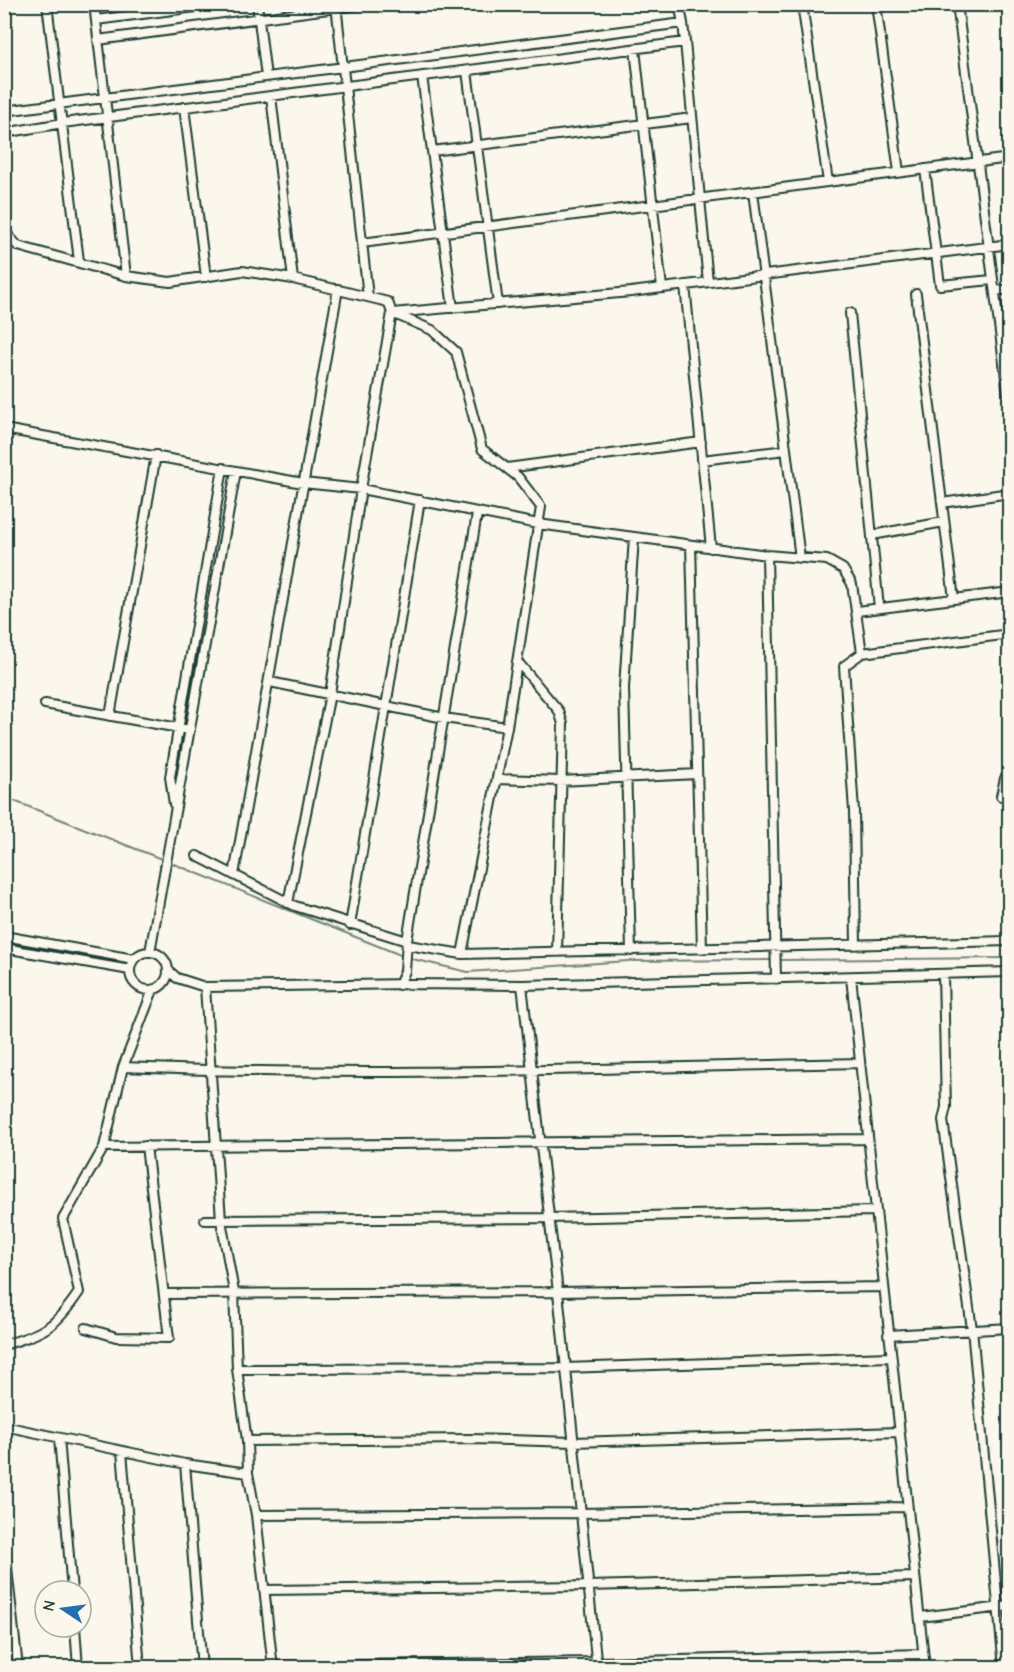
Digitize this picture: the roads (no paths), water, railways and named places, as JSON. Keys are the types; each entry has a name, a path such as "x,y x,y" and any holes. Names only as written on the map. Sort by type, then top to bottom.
{"street":[{"path":"47,4 79,261"},
{"path":"94,4 126,276"},
{"path":"96,20 219,4"},
{"path":"257,4 266,77"},
{"path":"98,40 337,6 366,4"},
{"path":"679,4 685,42 708,282"},
{"path":"802,4 828,182"},
{"path":"876,4 899,172"},
{"path":"957,4 987,248 995,291 1010,409"},
{"path":"337,6 368,297"},
{"path":"4,111 683,23"},
{"path":"4,133 107,117 685,42"},
{"path":"635,49 662,288"},
{"path":"467,71 498,304"},
{"path":"422,76 453,308"},
{"path":"271,96 293,279"},
{"path":"184,107 206,277"},
{"path":"432,151 692,118"},
{"path":"362,243 1010,158"},
{"path":"925,169 940,285 992,280"},
{"path":"753,192 800,558"},
{"path":"4,231 18,246 79,261 126,276 170,282 242,271 293,279 388,302 392,314 361,489 330,694 288,903"},
{"path":"392,314 662,288 1010,244"},
{"path":"685,285 711,548"},
{"path":"234,874 270,682 338,289"},
{"path":"995,291 1010,289"},
{"path":"916,294 954,599"},
{"path":"850,313 879,608"},
{"path":"392,314 432,330 456,352 482,449 518,477 541,507 507,727 462,954"},
{"path":"4,429 303,483 361,489 477,514 538,524 767,555 827,560 843,569 852,584 862,653"},
{"path":"507,468 701,442"},
{"path":"702,460 786,450"},
{"path":"110,716 156,455"},
{"path":"175,811 170,777 223,468"},
{"path":"150,952 237,471"},
{"path":"942,504 1010,493"},
{"path":"350,925 420,500"},
{"path":"399,985 405,971 477,514"},
{"path":"872,535 944,522"},
{"path":"631,951 624,688 634,537"},
{"path":"691,545 702,949"},
{"path":"767,555 776,980"},
{"path":"857,611 1010,592"},
{"path":"856,945 854,811 844,666 862,653 1010,634"},
{"path":"517,661 559,711 562,724 557,952"},
{"path":"270,682 444,718 507,727"},
{"path":"45,704 190,730"},
{"path":"497,779 560,781 698,774"},
{"path":"1001,796 1005,778 1010,776"},
{"path":"197,856 288,903 408,945 462,954 1010,941"},
{"path":"4,936 134,959 150,952 160,956 168,970 177,978 205,987 522,985 1010,972"},
{"path":"4,948 130,970"},
{"path":"134,959 130,970 132,981 138,987 153,990"},
{"path":"4,1345 42,1333 63,1316 79,1292 63,1219 104,1148 123,1067 153,990 163,983 168,970"},
{"path":"943,974 946,1107 943,1120 972,1329 1004,1668"},
{"path":"851,977 925,1668"},
{"path":"522,985 558,1292 597,1665"},
{"path":"205,987 214,1145 221,1220 234,1292 237,1369 273,1667 597,1665 923,1654"},
{"path":"123,1067 211,1071 532,1070 859,1063"},
{"path":"104,1148 867,1139"},
{"path":"86,1328 116,1337 169,1338 146,1146"},
{"path":"205,1220 548,1218 875,1211"},
{"path":"164,1294 558,1292 883,1287"},
{"path":"888,1335 1010,1328"},
{"path":"237,1369 565,1368 890,1357"},
{"path":"4,1426 184,1464 248,1473"},
{"path":"247,1441 472,1439 573,1442 899,1432"},
{"path":"59,1438 71,1579"},
{"path":"122,1451 140,1668"},
{"path":"184,1464 202,1668"},
{"path":"256,1515 580,1513 907,1507"},
{"path":"4,1541 18,1668"},
{"path":"264,1590 588,1586 915,1577"},
{"path":"920,1617 1010,1606"},
{"path":"76,1639 78,1668"}],"waterway":[{"path":"4,797 164,860"},
{"path":"169,862 403,956"},
{"path":"408,958 468,972 628,961 773,960"},
{"path":"778,960 1010,958"}]}
